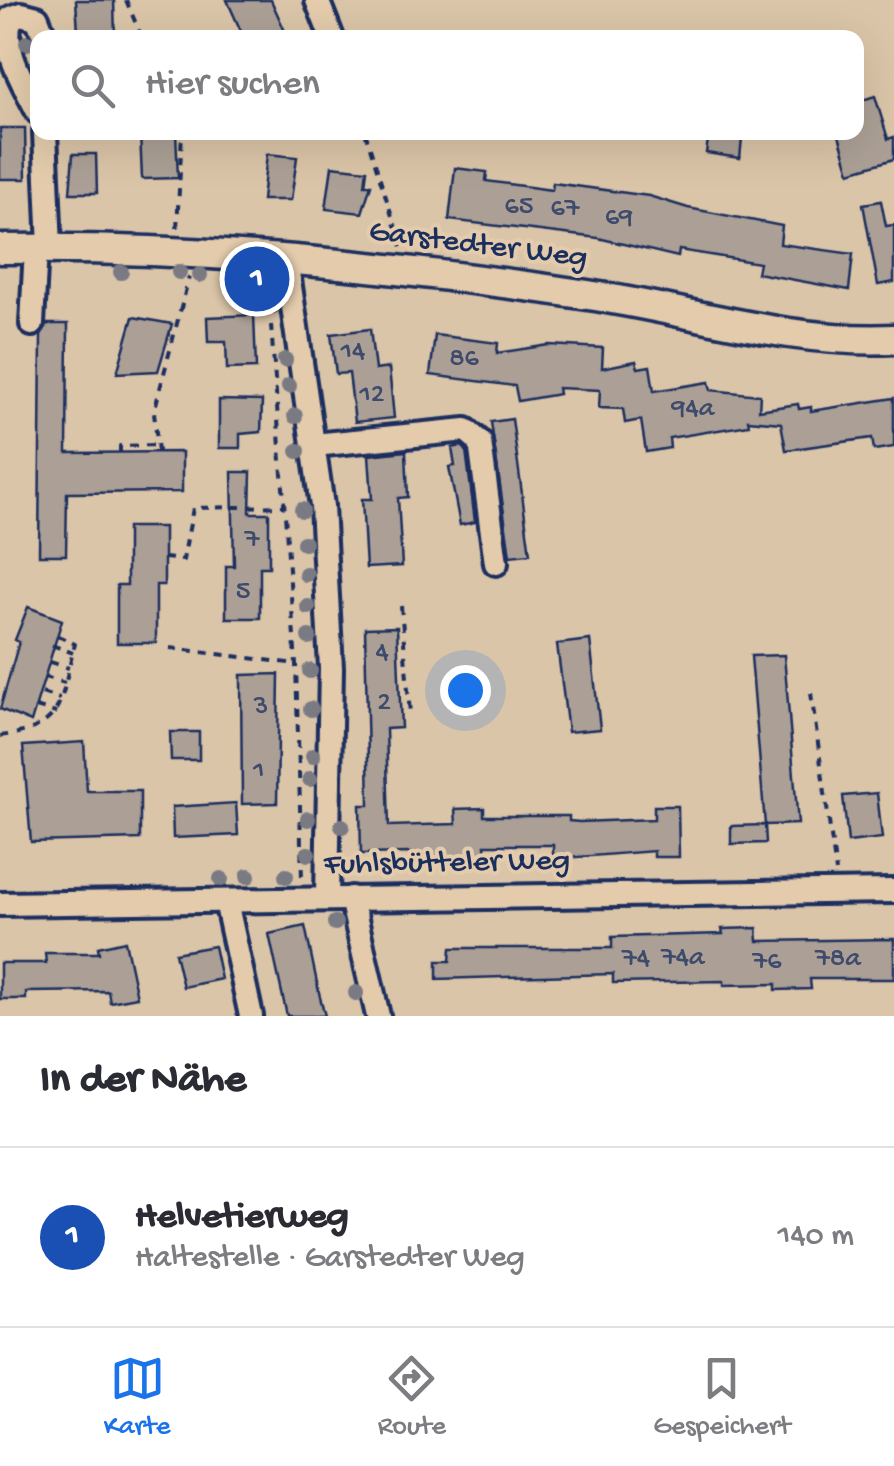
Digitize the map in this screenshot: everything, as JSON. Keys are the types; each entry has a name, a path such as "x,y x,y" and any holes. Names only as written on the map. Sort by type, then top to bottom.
{"main road":[{"name":"Garstedter Weg","path":"0,249 185,252 286,259 594,296 773,332 894,339"}],"street":[{"path":"317,0 329,30"},
{"path":"30,85 6,45 5,30 11,18 32,7 42,30"},
{"path":"32,324 43,248 45,140"},
{"path":"286,259 314,444 331,668 327,898"},
{"path":"314,444 466,430 480,442 496,563"},
{"name":"Fuhlsbütteler Weg","path":"0,904 894,890"},
{"path":"351,898 378,1016"},
{"path":"226,901 251,1016"}],"path":[{"path":"126,0 139,30"},
{"path":"158,452 155,396 170,342 185,252 182,140"},
{"path":"368,140 410,272"},
{"path":"270,314 296,664 303,899"},
{"path":"120,452 120,446 158,445"},
{"path":"164,558 183,560 193,508 284,506"},
{"path":"401,606 410,714"},
{"path":"0,736 34,732 56,713 76,644 56,636"},
{"path":"52,645 73,653"},
{"path":"170,648 296,664"},
{"path":"50,662 69,668"},
{"path":"44,677 65,683"},
{"path":"42,693 60,700"},
{"path":"812,693 838,892"},
{"path":"36,707 56,713"}],"building":[{"path":"76,0 114,0 115,30 78,30"},
{"path":"227,0 271,0 284,30 240,30"},
{"path":"875,96 888,139 894,137 894,159 850,172 840,140 864,140 864,99"},
{"path":"0,128 25,128 26,179 0,179"},
{"path":"140,140 176,140 178,178 142,179"},
{"path":"708,140 742,140 740,158 706,153"},
{"path":"73,154 96,154 97,193 70,193"},
{"path":"267,154 297,157 291,200 262,200"},
{"path":"332,166 367,170 365,185 371,185 362,213 326,209"},
{"path":"455,168 487,172 486,181 552,190 553,183 649,196 688,208 782,226 780,244 853,254 849,290 757,273 759,263 679,250 678,257 598,238 449,220"},
{"path":"881,201 886,226 894,225 894,282 878,285 863,204"},
{"path":"254,315 256,368 227,369 226,342 208,342 207,317"},
{"path":"133,317 172,324 158,371 117,373"},
{"path":"47,324 68,324 67,453 182,452 182,492 67,493 66,555 39,555 41,336"},
{"path":"370,329 375,370 389,368 394,418 355,422 349,373 336,374 331,334"},
{"path":"435,335 498,343 497,353 549,345 603,348 602,368 636,361 638,368 650,366 654,391 709,382 711,390 760,395 759,410 798,404 799,409 811,407 811,411 894,398 894,447 874,450 872,438 786,450 781,423 748,420 749,425 669,438 670,448 646,452 641,420 625,423 623,409 599,408 600,390 558,388 559,394 518,401 515,386 430,375"},
{"path":"219,400 262,401 261,432 240,434 240,448 219,448"},
{"path":"512,419 530,554 510,556 491,422"},
{"path":"462,446 466,450 475,522 460,525 449,467 455,466 452,448"},
{"path":"406,451 408,497 398,498 402,566 366,568 362,499 372,499 369,455"},
{"path":"232,472 251,472 250,513 269,513 269,567 260,567 260,618 226,618 226,566 234,566"},
{"path":"127,527 164,527 164,585 156,585 156,643 117,643 117,585 127,585"},
{"path":"28,607 62,620 31,722 0,709 19,642 15,640"},
{"path":"397,627 401,728 386,729 389,826 456,824 455,809 484,808 484,816 569,816 569,821 580,822 654,819 654,806 678,806 679,857 654,857 654,851 553,859 553,845 485,845 486,856 436,858 436,865 418,866 418,855 361,854 360,805 369,805 365,628"},
{"path":"590,640 600,729 568,732 557,644"},
{"path":"784,655 798,824 765,825 751,656"},
{"path":"279,674 277,803 242,804 241,675"},
{"path":"170,732 199,732 199,760 171,760"},
{"path":"84,742 87,791 140,791 140,839 31,842 23,746"},
{"path":"877,793 882,838 848,842 843,796"},
{"path":"236,803 238,835 173,838 172,807"},
{"path":"765,825 766,843 731,844 731,826"},
{"path":"305,926 325,1016 287,1016 269,934"},
{"path":"757,928 758,941 894,939 894,979 810,979 811,989 776,990 776,984 724,985 724,981 613,983 613,974 437,979 437,961 450,961 451,948 612,948 612,937 723,934 722,929"},
{"path":"125,941 137,997 110,1002 108,991 26,992 26,999 0,999 0,963 46,963 45,953 99,953 98,947"},
{"path":"214,946 221,979 183,987 175,953"}],"place":[{"name":"Helvetierweg","path":"257,279"}]}
